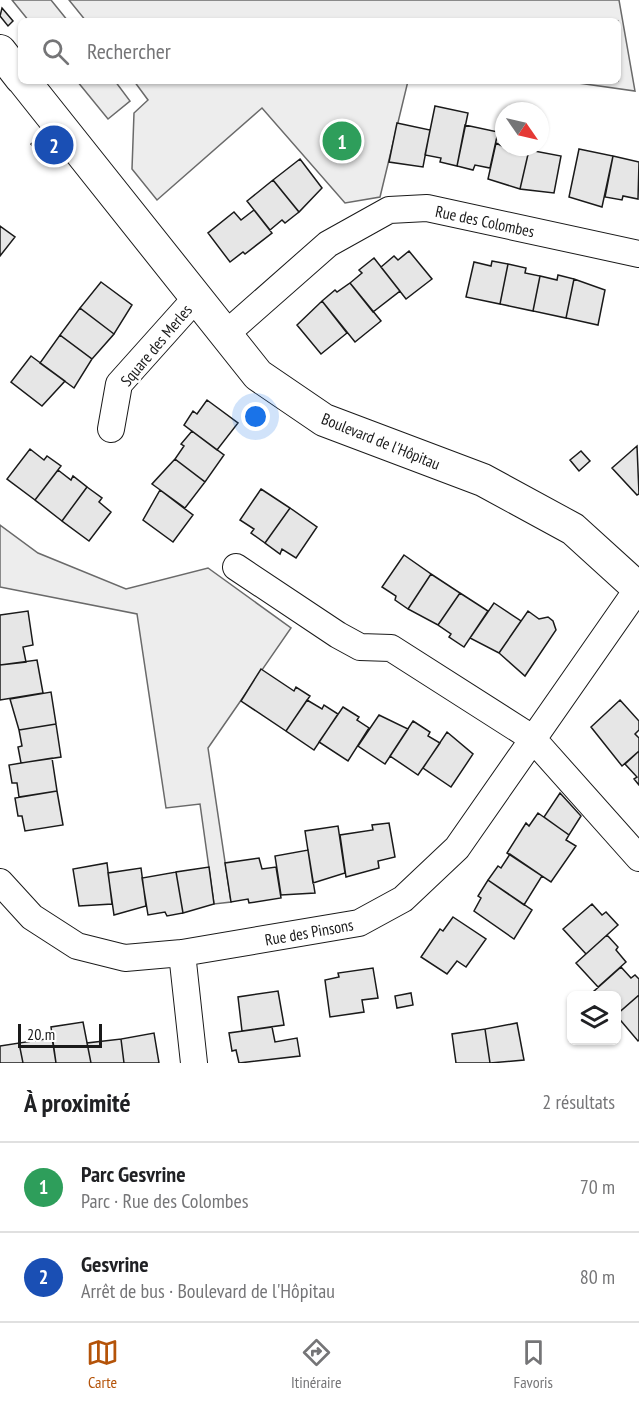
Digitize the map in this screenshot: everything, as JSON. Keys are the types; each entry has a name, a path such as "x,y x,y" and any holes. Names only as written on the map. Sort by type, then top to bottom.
{"street":[{"name":"Boulevard de l'Hôpitau","path":"0,51 18,74"},
{"name":"Boulevard de l'Hôpitau","path":"26,84 196,298 227,333 258,375 324,420 483,480 573,529 639,588"},
{"name":"Rue des Colombes","path":"227,333 328,244 389,210 427,208 639,254"},
{"name":"Square des Merles","path":"111,429 119,384 196,298"},
{"path":"236,567 338,635 360,647 391,648 532,738 639,858"},
{"name":"Rue des Pinsons","path":"0,882 32,917 77,946 125,958 182,952 359,923 403,899 457,848 639,588"},
{"path":"182,952 194,1063"}],"shaded area":[{"path":"12,0 51,0 66,18 27,18"},
{"path":"69,0 619,0 635,91 585,84 621,84 621,18 84,18"},
{"path":"79,84 117,84 130,101 108,119"},
{"path":"136,84 407,84 380,197 345,203 262,108 157,200 132,169 134,113 148,100"},
{"path":"0,525 38,553 126,589 208,568 291,628 208,748 231,902 214,904 200,804 166,808 137,614 0,587"}],"building":[{"path":"2,8 13,21 8,26 0,16"},
{"path":"435,106 468,113 457,166 440,162 441,158 425,155"},
{"path":"397,123 430,130 423,167 389,162"},
{"path":"465,125 495,131 495,146 490,168 475,165 473,170 457,166"},
{"path":"37,139 47,151 41,156 31,144"},
{"path":"495,148 495,156 528,156 520,189 488,179"},
{"path":"579,149 613,156 602,207 569,197"},
{"path":"549,154 561,156 554,193 520,189 528,156 549,156"},
{"path":"613,156 639,162 638,199 623,196 622,200 605,197"},
{"path":"300,159 322,188 299,212 273,180"},
{"path":"273,180 299,212 285,223 282,220 270,230 247,201"},
{"path":"254,210 272,233 245,254 243,252 230,262 208,233 234,212 241,220"},
{"path":"0,226 15,237 0,256"},
{"path":"409,251 432,279 406,299 381,267 394,256 398,260"},
{"path":"374,258 400,291 373,312 350,283 362,273 359,270"},
{"path":"492,261 508,264 500,304 466,297 474,262 491,266"},
{"path":"508,264 526,268 525,273 540,276 533,311 500,304"},
{"path":"558,275 574,279 566,318 533,311 540,276 557,280"},
{"path":"574,279 605,290 598,325 566,318"},
{"path":"101,282 132,305 114,334 80,308"},
{"path":"350,283 381,321 355,342 322,301 335,290 337,292"},
{"path":"322,301 347,333 321,354 297,325"},
{"path":"80,308 114,334 92,359 60,335"},
{"path":"60,335 92,359 74,388 40,363"},
{"path":"31,356 65,381 42,406 11,382"},
{"path":"207,400 238,423 217,450 184,425 193,411 197,414"},
{"path":"192,431 224,455 205,482 175,459 184,446 181,444"},
{"path":"637,446 639,494 637,495 612,468"},
{"path":"30,449 44,460 47,456 61,466 35,500 7,479"},
{"path":"581,451 590,461 579,471 570,460"},
{"path":"175,459 205,482 185,508 152,484"},
{"path":"58,470 71,480 73,476 87,487 62,521 35,500"},
{"path":"87,487 102,498 99,502 111,512 89,541 62,521"},
{"path":"261,489 290,508 265,543 251,533 254,529 240,520"},
{"path":"160,490 193,515 173,542 143,520"},
{"path":"290,508 317,527 296,558 282,549 280,554 265,543"},
{"path":"404,555 431,574 408,609 395,600 396,596 382,587"},
{"path":"431,574 460,593 438,625 408,609"},
{"path":"460,593 488,611 464,647 449,637 451,634 438,625"},
{"path":"494,603 521,621 499,653 470,638"},
{"path":"28,611 33,645 23,647 26,662 0,665 0,615"},
{"path":"528,611 539,619 548,617 553,621 556,630 525,676 499,653"},
{"path":"37,660 43,693 0,700 0,665"},
{"path":"261,669 294,691 296,687 310,696 286,731 241,701"},
{"path":"51,692 56,724 19,730 10,699"},
{"path":"307,700 322,709 324,705 338,714 314,750 286,731"},
{"path":"620,700 639,721 639,730 635,734 639,738 639,751 622,766 591,727"},
{"path":"343,707 359,717 357,720 369,728 348,761 319,742"},
{"path":"379,715 408,729 385,764 358,746"},
{"path":"413,721 430,732 428,736 440,743 418,775 390,756"},
{"path":"56,724 61,757 21,763 18,747 22,746 19,730"},
{"path":"447,732 473,754 451,787 423,768"},
{"path":"639,751 639,785 634,779 637,777 625,764"},
{"path":"52,758 57,791 19,797 17,783 12,783 9,765"},
{"path":"57,791 63,825 25,831 22,816 18,816 15,798"},
{"path":"560,793 581,816 569,835 544,817"},
{"path":"538,813 569,835 566,840 576,846 551,882 507,853 526,823 529,826"},
{"path":"389,823 395,857 378,861 379,868 346,877 340,835 373,830 372,825"},
{"path":"338,826 345,873 313,883 305,831"},
{"path":"308,850 315,893 281,895 275,856"},
{"path":"510,854 542,876 524,905 488,880 498,866 501,868"},
{"path":"259,858 262,869 276,867 281,898 249,903 248,899 231,902 225,863"},
{"path":"107,863 112,904 79,906 73,869"},
{"path":"209,867 214,904 183,913 176,872"},
{"path":"141,868 146,906 114,915 108,873"},
{"path":"176,872 183,913 167,916 165,912 148,915 142,878"},
{"path":"488,880 532,910 514,939 474,911 481,898 478,896"},
{"path":"592,904 602,915 606,912 618,925 586,954 563,929"},
{"path":"453,917 486,939 466,967 457,961 447,974 421,957 440,929 443,931"},
{"path":"607,935 618,947 616,950 626,962 598,987 576,963"},
{"path":"621,967 631,978 635,975 639,979 639,995 621,1011 621,991 594,991"},
{"path":"373,968 378,998 362,1000 364,1012 330,1017 325,980 339,977 338,973"},
{"path":"278,991 284,1025 242,1031 238,997"},
{"path":"411,993 413,1005 397,1008 395,996"},
{"path":"639,995 638,1041 621,1021 621,1011"},
{"path":"83,1022 91,1063 56,1063 51,1027"},
{"path":"517,1023 524,1060 490,1063 485,1029"},
{"path":"272,1027 275,1042 297,1038 300,1056 239,1063 236,1050 232,1051 229,1033"},
{"path":"485,1029 490,1063 456,1063 452,1034"},
{"path":"154,1033 159,1063 124,1063 121,1039"},
{"path":"52,1038 56,1063 23,1063 19,1043"},
{"path":"121,1039 124,1063 91,1063 87,1043"},
{"path":"19,1043 23,1063 0,1063 0,1046"}],"place":[{"name":"Parc Gesvrine","path":"342,141"},
{"name":"Gesvrine","path":"54,145"}]}
